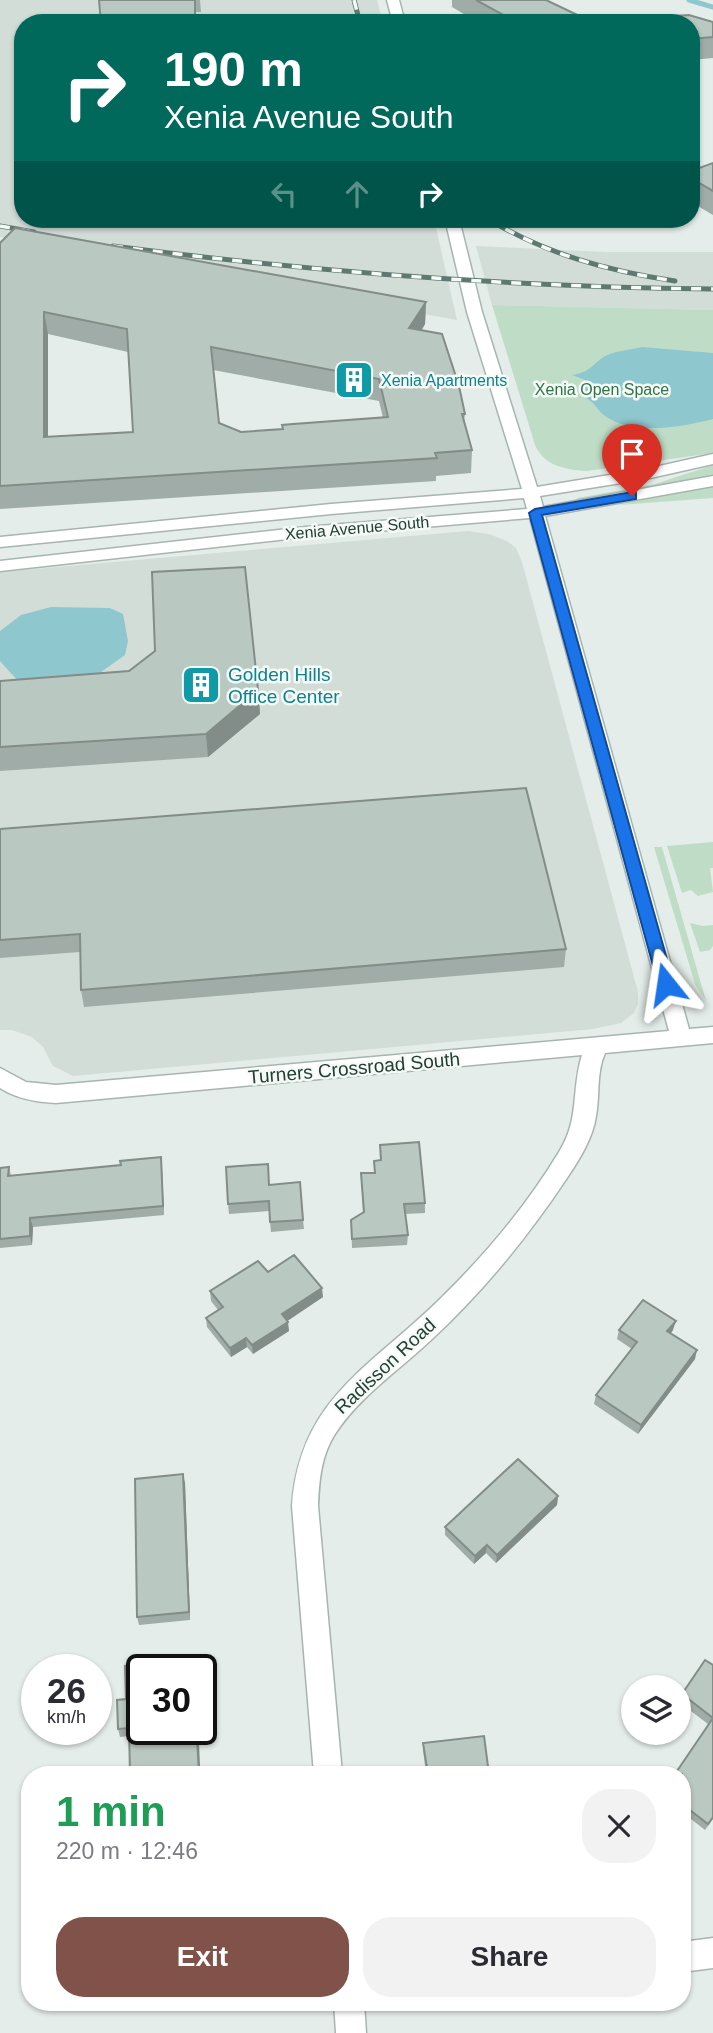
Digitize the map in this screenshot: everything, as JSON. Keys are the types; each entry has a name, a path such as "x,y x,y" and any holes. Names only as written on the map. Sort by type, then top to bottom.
{"street":[{"path":"454,228 488,361 504,403 530,493 681,1037"},
{"name":"Xenia Avenue South","path":"0,542 318,510 530,493 646,474 713,459"},
{"name":"Xenia Avenue South","path":"0,566 306,532 535,513 713,481"},
{"name":"Turners Crossroad South","path":"0,1076 10,1085 27,1093 56,1094 713,1035"},
{"name":"Radisson Road","path":"327,1766 305,1506 310,1460 319,1435 350,1395 420,1335 478,1276 525,1219 573,1147 584,1123 588,1071 591,1057 598,1046"},
{"path":"691,1956 713,1953"},
{"path":"350,2011 351,2033"}],"shaded area":[{"path":"0,0 377,0 381,14 14,14 14,228 436,228 457,320 0,237"},
{"path":"476,246 607,252 713,252 713,310 492,305"},
{"path":"468,531 489,534 507,541 516,548 522,562 638,992 638,1004 634,1013 621,1023 593,1029 73,1076 53,1066 43,1047 32,1037 12,1030 0,1030 0,572"}],"green space":[{"name":"Xenia Open Space","path":"492,305 713,310 713,453 587,471 556,466 544,458 535,445"},
{"path":"713,465 713,476 578,500 577,498 655,484"},
{"path":"713,485 713,498 619,505"},
{"path":"713,842 713,868 710,868 713,892 698,896 691,890 682,893 667,846"},
{"path":"654,847 662,847 706,1001 695,984"},
{"path":"690,923 713,925 713,946 710,950 700,952"}],"water":[{"path":"642,347 713,353 713,419 673,427 629,426 605,416 586,398 585,380 572,375 586,371 610,354"},
{"path":"51,607 110,608 123,614 128,641 125,655 94,677 18,681 0,661 0,631 21,615"}],"building":[{"path":"99,0 195,0 195,14 100,14"},
{"path":"476,0 546,0 575,14 502,14"},
{"path":"700,18 713,22 713,37 700,38"},
{"path":"713,163 713,191 700,183 700,168"},
{"name":"Xenia Apartments","path":"15,228 426,302 409,328 442,334 459,386 465,414 462,414 472,450 435,453 437,458 0,486 0,243","holes":["44,312 127,329 133,432 44,437","211,347 379,379 388,417 282,425 283,429 241,432 219,423"]},
{"name":"Golden Hills Office Center","path":"245,567 258,690 206,734 0,747 0,681 129,671 155,651 152,572"},
{"path":"526,788 566,949 81,990 80,934 0,940 0,829"},
{"path":"419,1142 425,1203 404,1204 408,1235 352,1239 351,1220 364,1212 361,1173 375,1173 374,1161 381,1160 380,1145"},
{"path":"161,1157 163,1206 30,1218 30,1236 0,1239 0,1168 9,1167 8,1176 121,1165 120,1161"},
{"path":"268,1164 269,1185 300,1182 303,1220 270,1222 269,1201 228,1204 226,1167"},
{"path":"294,1255 322,1288 282,1314 288,1322 252,1345 246,1338 230,1348 206,1318 223,1307 210,1291 258,1261 268,1272"},
{"path":"643,1300 676,1321 667,1331 697,1350 641,1425 596,1395 637,1342 619,1330"},
{"path":"518,1459 558,1496 497,1555 487,1545 475,1556 445,1527"},
{"path":"183,1474 189,1612 137,1617 135,1479"},
{"path":"705,1660 713,1665 713,1718 691,1701 691,1681"},
{"path":"126,1699 126,1728 118,1729 117,1700"},
{"path":"713,1718 713,1817 708,1824 691,1811 691,1766 680,1766"},
{"path":"484,1736 488,1766 427,1766 423,1743"},
{"path":"129,1745 197,1745 199,1766 130,1766"}],"waterway":[{"path":"689,0 713,7"}],"railway":[{"path":"354,0 358,14"},
{"path":"0,226 34,232"},
{"path":"504,228 532,242 578,259 675,281"},
{"path":"113,246 338,271 563,285 713,289"}],"place":[{"name":"Xenia Apartments","path":"354,380"},
{"name":"Golden Hills Office Center","path":"201,685"}],"route":[{"path":"632,496 535,513 666,984"}]}
